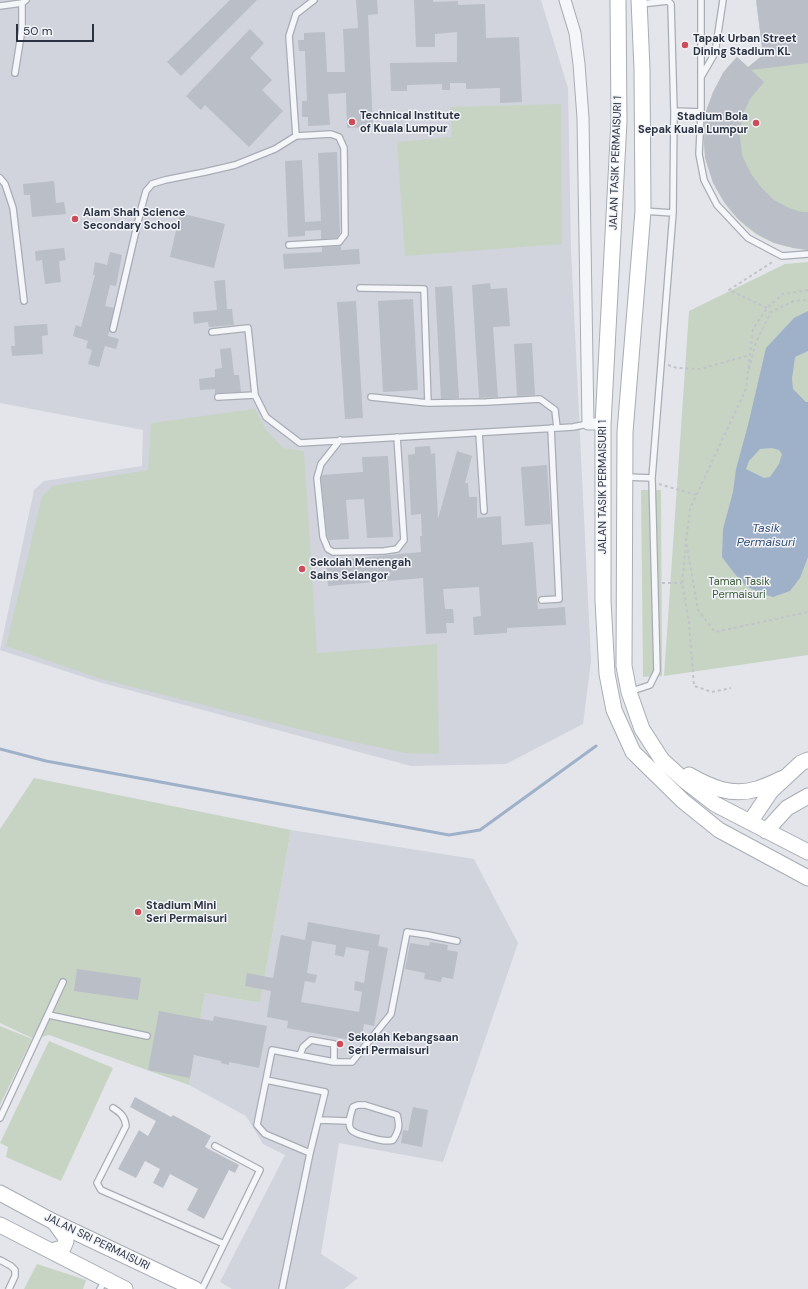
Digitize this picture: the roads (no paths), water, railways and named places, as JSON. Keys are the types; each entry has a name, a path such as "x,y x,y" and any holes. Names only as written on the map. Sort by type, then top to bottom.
{"main road":[{"name":"JALAN TASIK PERMAISURI 1","path":"618,0 619,121 603,424 603,601 607,674 614,710 632,752 683,802 719,830 808,878"},
{"name":"JALAN TASIK PERMAISURI 1","path":"639,2 642,69 643,211 625,432 624,666 629,692 642,729 662,760 684,780 715,804 757,829 808,852"},
{"path":"619,121 642,119"},
{"path":"603,579 625,580"},
{"path":"662,760 703,783 722,791 738,793 756,790 786,777"},
{"path":"808,760 801,763 771,791 757,829 763,844 797,862 808,871"},
{"path":"683,802 704,810 741,830 757,829 787,808 808,796"},
{"name":"JALAN SRI PERMAISURI","path":"0,1193 54,1222 195,1289"},
{"path":"51,1251 63,1248 66,1241 65,1236 54,1222"},
{"path":"0,1225 51,1251 103,1284 125,1289"}],"street":[{"path":"565,0 575,33 578,52 583,118 588,424 603,424"}],"lane":[{"path":"296,136 289,36 296,14 314,0"},
{"path":"701,0 701,112 699,154 704,180 717,205 748,238 782,256 808,254"},
{"path":"701,77 715,53 723,0"},
{"path":"629,692 650,685 657,671 652,478 673,213 674,111 671,4 668,1 639,2"},
{"path":"0,6 24,2 22,29 15,73"},
{"path":"674,111 701,112"},
{"path":"113,328 140,213 146,191 152,184 235,165 275,150 296,136 331,134 339,138 344,148 345,234 339,242 289,245"},
{"path":"0,178 5,184 13,208 24,300"},
{"path":"643,211 673,213"},
{"path":"360,288 424,289 428,403"},
{"path":"212,332 248,328 255,394 266,417 300,443 573,427 588,424"},
{"path":"218,398 255,394"},
{"path":"371,397 428,403 540,399 555,410 554,428 559,599 542,600"},
{"path":"479,432 484,510"},
{"path":"340,440 321,464 317,478 322,537 328,549 334,552 384,551 397,549 404,540 397,437"},
{"path":"625,477 652,478"},
{"path":"310,1153 265,1134 257,1125 272,1050 334,1062 352,1062 391,1014 407,932 458,941"},
{"path":"0,1118 64,982"},
{"path":"49,1015 147,1036"},
{"path":"300,1055 303,1047 311,1040 334,1044 334,1062"},
{"path":"266,1080 325,1092 310,1153 282,1289"},
{"path":"358,1105 366,1105 397,1115 400,1123 393,1140 387,1142 355,1134 351,1130 348,1121 353,1107 358,1105"},
{"path":"113,1108 121,1113 125,1119 126,1126 97,1184 101,1190 224,1244"},
{"path":"319,1120 348,1121"},
{"path":"202,1289 260,1170 215,1146"},
{"path":"0,1260 15,1270 16,1276 9,1289"}],"water":[{"name":"Tasik Permaisuri","path":"808,311 808,351 795,357 792,379 793,389 806,402 808,402 808,557 800,578 790,591 773,597 762,594 746,586 722,557 723,529 733,492 736,469 766,348 794,318","holes":["772,448 779,450 782,454 779,464 770,477 764,478 746,469 749,461 760,449"]}],"waterway":[{"path":"0,749 46,761 449,835 480,830 596,746"}],"place":[{"name":"Tapak Urban Street Dining Stadium KL","path":"685,45"},
{"name":"Technical Institute of Kuala Lumpur","path":"352,122"},
{"name":"Stadium Bola Sepak Kuala Lumpur","path":"756,123"},
{"name":"Alam Shah Science Secondary School","path":"75,219"},
{"name":"Sekolah Menengah Sains Selangor","path":"302,569"},
{"name":"Stadium Mini Seri Permaisuri","path":"138,912"},
{"name":"Sekolah Kebangsaan Seri Permaisuri","path":"340,1044"}],"park label":[{"name":"Taman Tasik Permaisuri","path":"739,588"}]}
